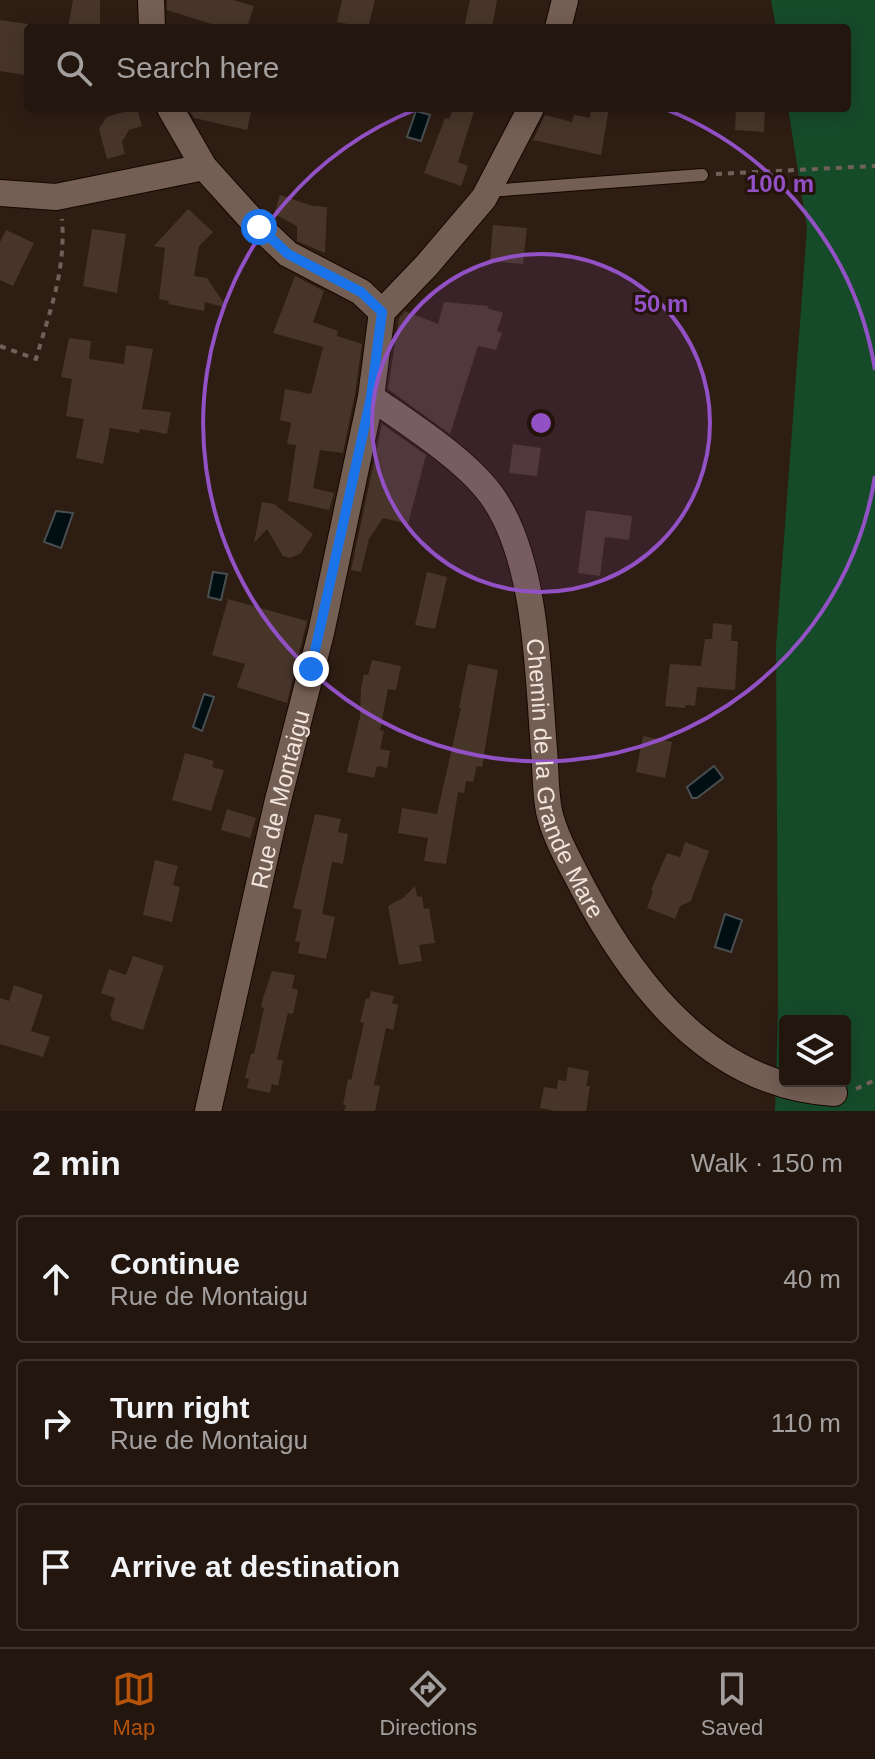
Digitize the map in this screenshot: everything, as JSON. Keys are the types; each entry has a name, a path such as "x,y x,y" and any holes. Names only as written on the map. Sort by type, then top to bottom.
{"street":[{"path":"151,0 152,24"},
{"path":"559,24 565,0"},
{"path":"172,112 204,167 251,219 288,254 361,292 382,312 427,265 489,191 529,112"},
{"path":"0,193 56,197 204,167"},
{"name":"Rue de Montaigu","path":"208,1111 277,804 321,633 371,397 382,312"},
{"name":"Chemin de la Grande Mare","path":"371,397 463,465 496,500 517,546 529,604 538,677 549,811 566,856 602,923 666,1012 720,1054 764,1080 802,1091 834,1093"}],"lane":[{"path":"489,191 702,175"}],"path":[{"path":"702,175 875,166"},
{"path":"0,346 36,359 60,276 64,248 62,216 56,197"}],"green space":[{"path":"771,0 875,0 875,1111 775,1111 778,1011 776,646 807,228 789,112 851,112 851,24 775,24"}],"shaded area":[{"path":"416,112 430,115 421,141 407,137"},
{"path":"56,511 73,513 61,548 44,542"},
{"path":"213,572 227,574 221,600 208,597"},
{"path":"204,694 214,697 202,731 193,727"},
{"path":"714,766 723,778 697,798 692,798 687,787"},
{"path":"725,914 742,920 731,952 715,947"}],"building":[{"path":"73,0 100,0 100,24 69,24"},
{"path":"167,0 233,0 254,6 248,24 211,24 167,10"},
{"path":"342,0 375,0 369,24 337,22"},
{"path":"470,0 497,0 493,24 465,24"},
{"path":"0,20 28,24 24,24 24,75 0,71"},
{"path":"138,112 142,126 129,130 122,142 125,154 107,159 99,129 107,117"},
{"path":"190,112 251,112 247,130 194,118"},
{"path":"452,112 474,112 458,162 468,166 461,186 424,173 445,118 449,119"},
{"path":"591,112 608,112 601,155 533,140 545,115 572,122 574,115 590,118"},
{"path":"736,112 765,112 764,132 735,130"},
{"path":"280,195 313,206 327,207 325,253 297,241 297,226 274,214"},
{"path":"188,209 213,232 199,246 194,276 207,278 227,308 205,302 204,311 168,304 169,301 159,299 165,248 154,246"},
{"path":"493,225 527,228 523,264 490,261"},
{"path":"92,229 126,234 117,293 83,286"},
{"path":"6,230 34,243 13,286 0,280 0,242"},
{"path":"295,276 324,291 313,322 338,331 337,336 362,344 343,453 320,450 313,488 334,493 329,510 288,501 296,445 287,444 291,423 280,420 285,389 311,394 323,347 273,333"},
{"path":"444,302 489,306 487,308 503,313 497,331 502,333 496,350 478,346 450,434 388,389 399,318 405,311 438,324"},
{"path":"69,338 91,341 89,359 124,364 126,345 153,349 142,409 171,412 167,434 110,428 103,464 76,458 84,419 66,416 72,379 61,377"},
{"path":"382,424 426,455 408,524 383,518 369,539 361,572 351,570"},
{"path":"513,444 541,448 537,476 509,473"},
{"path":"262,502 274,504 313,534 300,554 290,558 283,556 267,529 254,543"},
{"path":"586,510 632,516 629,540 605,537 600,576 578,573"},
{"path":"427,572 447,577 435,629 415,625"},
{"path":"228,599 307,621 287,703 237,687 245,664 212,655"},
{"path":"713,623 732,625 731,641 738,641 735,690 697,687 695,706 665,706 670,664 701,666 705,639 712,639"},
{"path":"372,660 401,666 396,690 388,689 380,730 384,731 380,749 390,751 387,768 377,766 374,778 347,772 360,717 364,674 368,675"},
{"path":"468,664 498,670 482,767 477,766 473,782 466,781 464,793 458,792 446,864 424,861 428,838 398,833 402,808 437,814"},
{"path":"643,736 672,742 665,778 636,772"},
{"path":"185,753 214,761 212,767 224,770 211,811 172,800"},
{"path":"227,809 256,818 250,838 221,830"},
{"path":"315,814 341,819 338,832 348,834 343,864 332,862 322,914 335,917 326,959 298,953 300,942 295,941 302,910 293,908"},
{"path":"685,842 709,851 691,901 680,906 675,919 647,908 667,853 680,857"},
{"path":"155,860 178,866 173,885 180,887 172,922 143,915"},
{"path":"415,886 417,896 422,897 424,909 429,908 435,943 419,945 422,961 399,965 388,906 403,898"},
{"path":"133,956 164,966 143,1030 112,1020 110,1015 115,998 101,993 109,969 126,975"},
{"path":"272,971 295,975 292,988 298,990 293,1014 288,1013 277,1059 283,1061 278,1086 272,1084 270,1093 247,1088 249,1079 245,1078 251,1054 254,1054 264,1008 261,1007"},
{"path":"14,985 43,995 31,1031 50,1037 43,1057 0,1044 0,998 9,1001"},
{"path":"371,991 394,996 392,1003 398,1005 393,1030 386,1028 374,1085 380,1086 375,1111 344,1111 348,1079 351,1080 364,1023 360,1022"},
{"path":"568,1067 589,1071 586,1111 540,1108 544,1087 557,1089 558,1080 566,1081"}],"route":[{"path":"259,227 288,254 361,292 382,312 371,397 311,669"}]}
